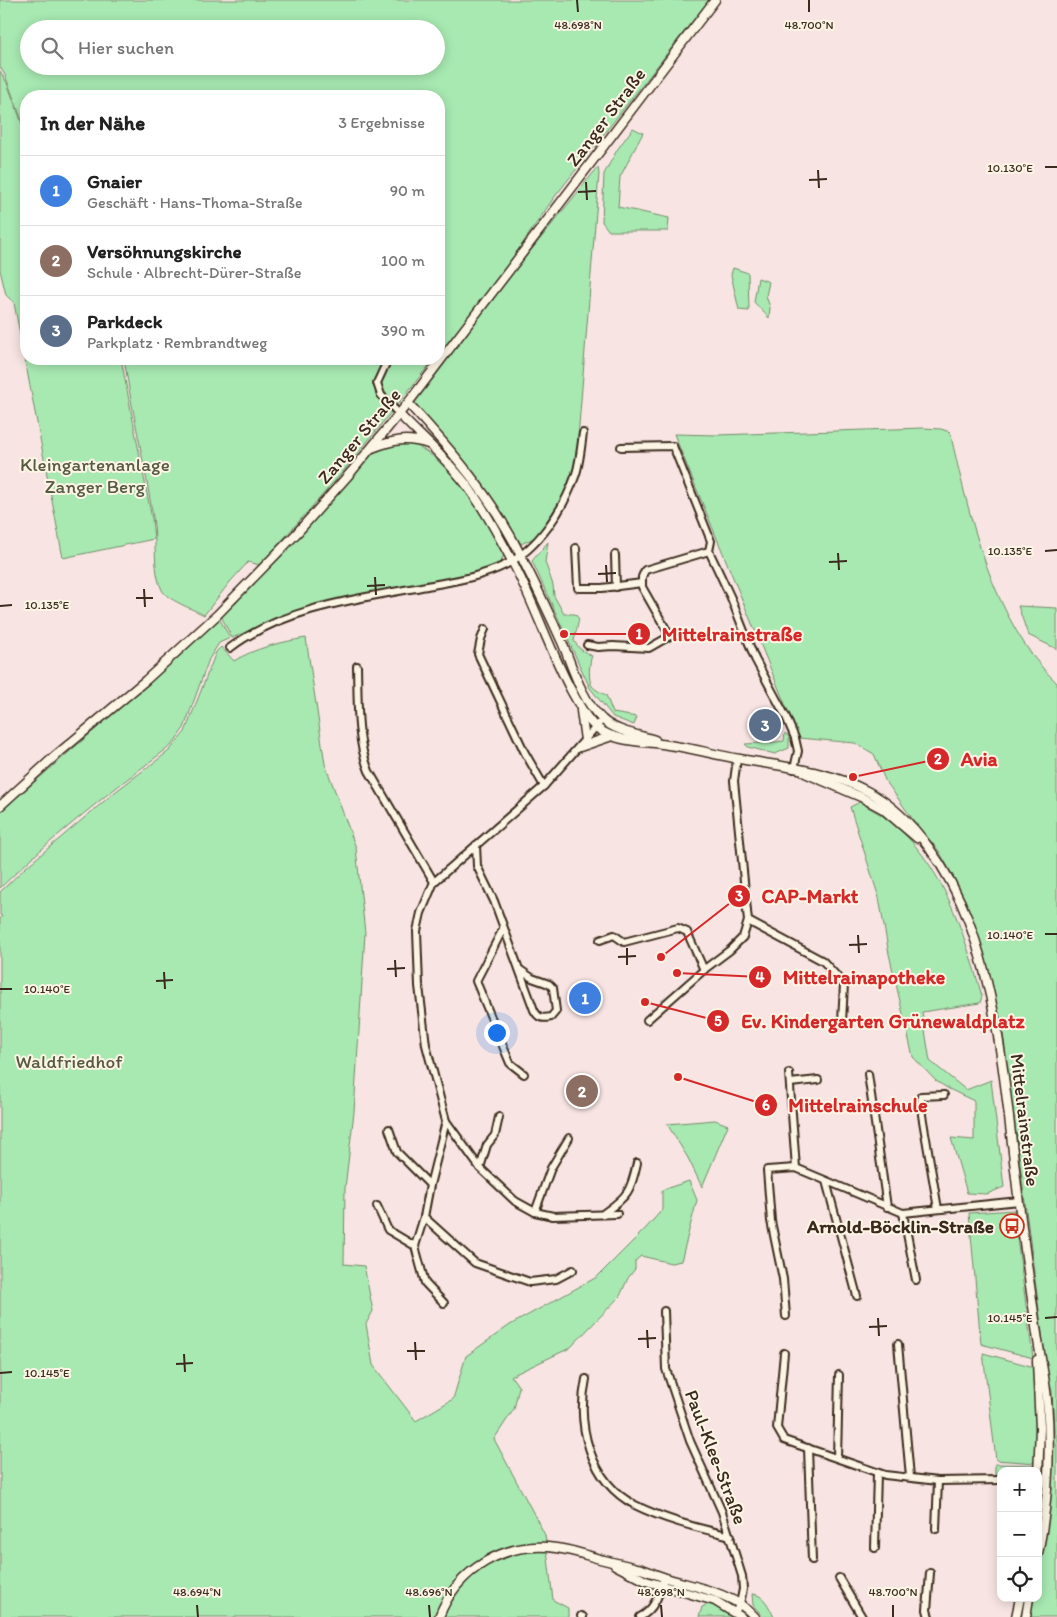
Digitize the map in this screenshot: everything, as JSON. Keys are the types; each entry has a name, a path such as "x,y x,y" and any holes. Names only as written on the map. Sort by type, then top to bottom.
{"street":[{"name":"Zanger Straße","path":"445,354 714,0"},
{"path":"385,365 377,383 381,395 399,414"},
{"name":"Zanger Straße","path":"0,806 55,756 146,680 217,615 296,534 372,448 437,365"},
{"path":"408,403 447,446 497,513 521,555 585,695 602,720 544,786 434,882 421,913 418,931 419,996 426,1045 446,1121 480,1168 515,1201 535,1212 554,1216 617,1214"},
{"name":"Mittelrainstraße","path":"399,414 465,483 512,560 564,676 580,706 595,727 612,736 630,741 669,745 822,773 867,791 894,809 912,826 955,889 979,952 995,1018 1003,1065 1019,1201 1046,1397 1048,1432 1047,1480 1042,1536"},
{"path":"230,648 247,635 260,629 334,604 463,579 504,566 521,555 540,537 560,508 576,475 583,433"},
{"path":"372,448 400,439 428,444"},
{"path":"621,447 673,446 711,540 709,551 731,598 755,659 795,738 798,751 794,769"},
{"path":"576,548 578,588 616,587 642,583"},
{"path":"587,644 598,648 613,646 649,648 670,636 642,587 642,577 645,570 709,551"},
{"path":"615,555 616,587"},
{"path":"485,629 478,654 525,753 544,786"},
{"path":"356,666 360,740 364,758 369,771 434,882"},
{"path":"580,706 585,740"},
{"name":"Mittelrainstraße","path":"602,720 669,745"},
{"path":"580,747 612,736"},
{"name":"Zanger Straße","path":"0,798 55,756"},
{"path":"646,1020 743,937 748,921 734,781 737,758"},
{"path":"476,845 478,866 537,1016 550,1017 556,1011 553,988 549,984 532,978 519,970"},
{"path":"748,921 823,961 844,984 842,1022"},
{"path":"600,940 614,935 624,942 678,928 687,932 704,970"},
{"path":"503,929 476,982 510,1063 524,1074"},
{"path":"789,1073 796,1168"},
{"path":"868,1074 888,1206"},
{"path":"790,1083 818,1080"},
{"path":"938,1209 922,1115 921,1096 944,1095"},
{"path":"480,1168 487,1145 495,1135 499,1117"},
{"path":"444,1303 425,1283 415,1246 424,1217 446,1121"},
{"path":"389,1129 397,1152 430,1185"},
{"path":"535,1212 551,1168 569,1138"},
{"path":"603,1214 623,1200 632,1184 637,1163"},
{"path":"786,1316 783,1279 771,1221 768,1170 796,1168 903,1213 1019,1201"},
{"path":"826,1180 858,1296"},
{"path":"377,1206 388,1230 415,1246"},
{"path":"903,1213 916,1280"},
{"path":"424,1217 476,1263 484,1267 530,1282 556,1279 573,1270"},
{"name":"Paul-Klee-Straße","path":"664,1311 666,1369 690,1441 722,1512 743,1582 744,1589 738,1615"},
{"name":"Mittelrainstraße","path":"1036,1326 1040,1428 1038,1467"},
{"path":"898,1344 910,1477"},
{"path":"784,1353 777,1428 784,1440 885,1475 938,1481 997,1480"},
{"path":"838,1374 838,1458"},
{"path":"586,1379 582,1399 586,1437 591,1458 605,1479 617,1492 634,1505 671,1519 730,1536"},
{"path":"808,1448 812,1560"},
{"path":"875,1548 877,1473"},
{"path":"1042,1481 1047,1480"},
{"path":"936,1529 938,1481"},
{"path":"439,1617 450,1594 465,1576 476,1567 501,1554 527,1547 557,1548 638,1568 740,1604 755,1617"},
{"path":"609,1562 639,1578 715,1601 738,1615"},
{"path":"929,1617 927,1610 930,1573"},
{"path":"640,1617 646,1614 655,1604 664,1578"},
{"path":"839,1578 862,1617"},
{"path":"1016,1617 1019,1602"},
{"path":"1026,1617 1028,1602"}],"green space":[{"path":"0,0 709,0 553,199 497,281 445,346 445,90 20,90 20,115 5,75 0,67"},
{"name":"Kleingartenanlage Zanger Berg","path":"0,71 7,83 20,118 20,334 14,303 6,295 0,270"},
{"path":"633,128 643,133 620,177 618,207 669,218 668,231 609,231 602,222 604,174 617,150"},
{"path":"598,167 599,174 576,463 561,500 536,537 521,544 477,479 415,403 512,274"},
{"path":"733,268 748,273 749,311 739,310 731,275"},
{"path":"758,278 769,282 766,296 770,307 769,318 754,302"},
{"name":"Kleingartenanlage Zanger Berg","path":"26,365 122,365 152,519 154,539 63,558"},
{"path":"125,365 429,365 342,473 260,565 248,562 204,615 169,597 162,590 159,582 153,517"},
{"path":"923,428 941,429 950,432 975,532 1000,599 1016,630 1035,658 1057,683 1057,1617 1029,1617 1033,1602 1042,1602 1042,1554 1046,1533 1054,1431 1052,1390 1047,1371 1002,1026 977,932 959,887 939,851 916,824 885,780 874,754 855,743 799,738 674,434 718,435"},
{"path":"411,443 426,451 439,462 463,489 503,548 502,560 494,568 463,579 301,612 267,623 232,638 221,616 278,560 372,454 386,446"},
{"path":"548,542 545,562 553,585 554,596 564,614 575,614 579,619 574,641 580,649 592,656 589,671 591,684 595,689 606,695 613,713 637,717 634,725 613,717 590,688 532,561"},
{"path":"1018,606 1057,608 1057,649 1028,635"},
{"path":"219,618 230,638 219,643 209,659 184,728 172,745 83,814 0,888 0,812 183,653"},
{"name":"Waldfriedhof","path":"306,638 325,764 356,848 365,933 354,1112 345,1188 344,1264 364,1266 373,1311 366,1324 373,1365 416,1421 453,1399 466,1356 510,1325 597,1277 662,1210 662,1190 689,1181 697,1200 681,1261 671,1263 641,1256 635,1261 635,1269 628,1278 620,1296 570,1348 511,1376 519,1387 514,1409 494,1439 545,1535 546,1543 504,1549 479,1560 467,1568 449,1589 435,1617 0,1617 0,919 2,916 0,915 0,892 26,867 115,792 169,751 185,732 216,652 221,647 234,661 268,646"},
{"path":"785,733 789,737 789,748 775,754 748,747 745,744 784,741"},
{"path":"860,802 886,818 906,835 922,855 948,899 967,947 982,996 980,1003 922,1012 930,1061 966,1090 991,1080 1004,1187 987,1194 967,1193 951,1138 974,1140 974,1101 936,1081 913,1057 889,954 879,898 850,807"},
{"path":"715,1120 728,1125 702,1187 688,1158 667,1124"},
{"path":"1014,1210 1033,1358 981,1344 969,1213"},
{"path":"983,1353 1034,1367 1037,1435 1036,1463 996,1460"},
{"path":"995,1464 1036,1465 1036,1467 997,1467 997,1477 995,1477"},
{"path":"547,1550 553,1600 568,1608 568,1617 443,1617 464,1584 484,1567 507,1555"},
{"path":"752,1594 763,1599 774,1617 763,1617 753,1605"},
{"path":"710,1603 725,1610 734,1617 699,1617 702,1607"}],"place":[{"name":"Mittelrainstraße","path":"564,634"},
{"name":"Parkdeck","path":"765,725"},
{"name":"Avia","path":"853,777"},
{"name":"CAP-Markt","path":"661,957"},
{"name":"Mittelrainapotheke","path":"677,973"},
{"name":"Gnaier","path":"585,998"},
{"name":"Ev. Kindergarten Grünewaldplatz","path":"645,1002"},
{"name":"Mittelrainschule","path":"678,1077"},
{"name":"Versöhnungskirche","path":"582,1091"},
{"name":"Arnold-Böcklin-Straße","path":"1012,1226"}]}
